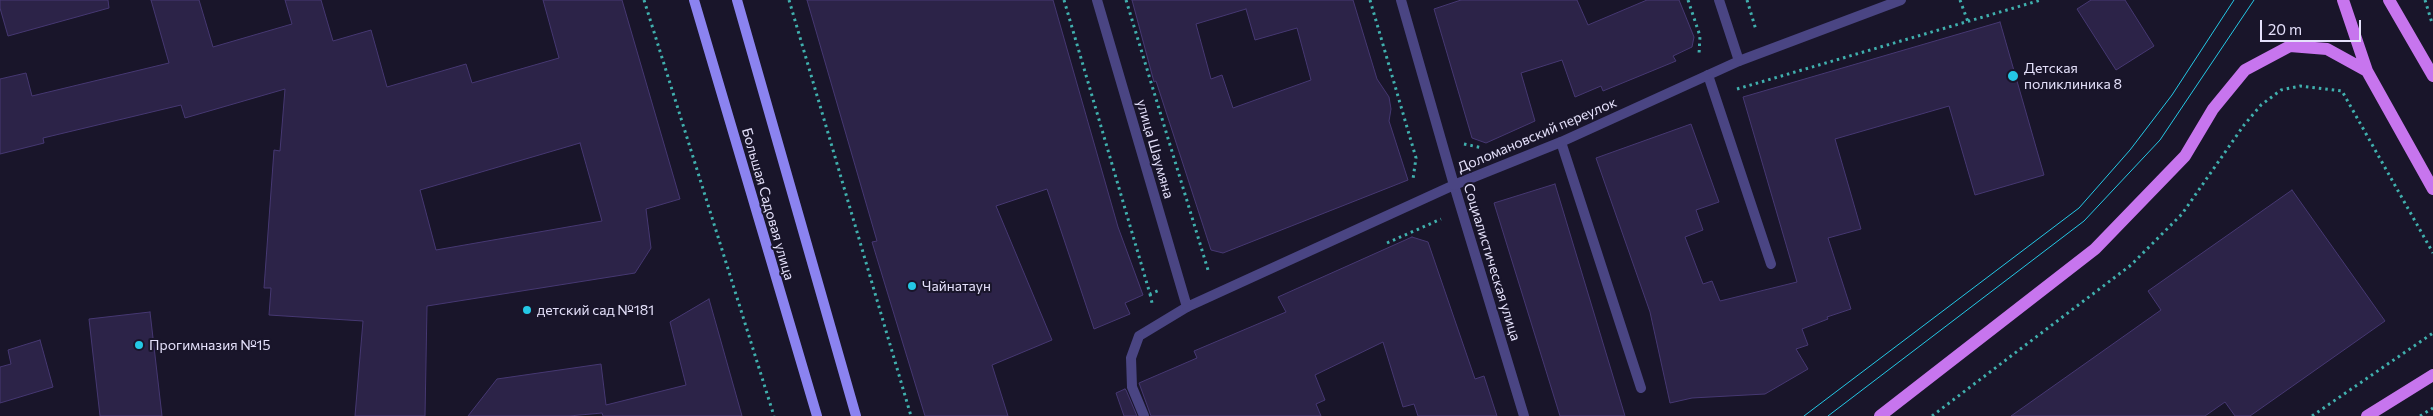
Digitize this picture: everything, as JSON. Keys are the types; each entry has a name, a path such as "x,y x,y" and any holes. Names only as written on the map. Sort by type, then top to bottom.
{"main road":[{"name":"Большая Садовая улица","path":"694,0 817,416"},
{"name":"Большая Садовая улица","path":"737,0 856,416"},
{"path":"2343,0 2367,71 2433,188"},
{"path":"2391,2 2432,74"},
{"path":"1880,416 2095,249 2185,156 2213,109 2244,70 2290,46 2327,49 2367,71"},
{"path":"2367,416 2433,375"}],"street":[{"name":"улица Шаумяна","path":"1097,0 1187,307"},
{"name":"Социалистическая улица","path":"1401,0 1461,210 1524,416"},
{"path":"1719,0 1739,61"},
{"name":"Доломановский переулок","path":"1144,416 1132,387 1130,358 1139,336 1187,307 1454,186 1561,142 1739,61 1902,0"},
{"path":"1708,75 1771,264"},
{"path":"1561,142 1641,388"}],"path":[{"path":"644,0 774,416"},
{"path":"789,0 911,416"},
{"path":"1064,0 1150,294 1217,266"},
{"path":"1126,0 1208,270"},
{"path":"1370,0 1416,158 1416,172 1410,186"},
{"path":"1688,0 1700,36 1699,57"},
{"path":"1747,0 1763,52"},
{"path":"1960,0 1968,22"},
{"path":"1716,95 2042,0"},
{"path":"2425,0 2433,27"},
{"path":"1932,416 2131,265 2182,214 2244,125 2261,104 2281,90 2300,86 2342,91 2433,253"},
{"path":"1465,144 1489,149"},
{"path":"1379,247 1461,210"},
{"path":"2312,416 2433,333"},
{"path":"2420,416 2433,408"}],"building":[{"path":"0,0 108,0 109,8 8,36 0,8"},
{"path":"151,0 199,0 213,47 292,24 285,0 321,0 333,41 371,30 387,87 466,64 472,83 559,58 543,0 622,0 680,199 646,209 651,248 635,273 427,306 425,416 355,416 363,321 269,315 271,288 264,288 274,150 280,151 285,89 185,118 181,105 43,138 44,143 0,154 0,79 26,73 32,96 169,63","holes":["580,143 602,221 436,250 420,190"]},
{"path":"807,0 1053,0 1118,227 1143,295 1125,303 1130,314 1094,329 1047,189 996,206 1052,340 992,365 1008,416 925,416 872,242 877,241"},
{"path":"1132,0 1353,0 1377,79 1389,97 1391,109 1389,121 1408,180 1223,253 1211,250 1156,81 1154,82","holes":["1246,9 1255,40 1297,28 1311,80 1233,108 1222,75 1211,79 1196,24"]},
{"path":"1461,0 1577,0 1588,25 1647,0 1679,0 1694,37 1692,47 1673,56 1676,61 1603,91 1601,86 1575,97 1562,60 1521,73 1535,121 1486,143 1472,138 1434,9"},
{"path":"2091,0 2125,0 2154,46 2116,70 2077,9"},
{"path":"2000,22 2044,175 1975,195 1949,106 1835,139 1861,229 1828,238 1851,309 1827,317 1828,319 1802,329 1808,345 1796,349 1808,369 1765,394 1692,398 1670,403 1650,312 1596,158 1691,124 1719,202 1696,210 1703,230 1685,237 1703,284 1712,281 1720,301 1797,282 1743,97"},
{"path":"1555,184 1625,416 1560,416 1494,203"},
{"path":"2292,190 2385,321 2250,416 2235,416 2225,402 2205,416 2011,416 2161,310 2148,291"},
{"path":"1412,237 1428,242 1475,379 1484,376 1497,416 1418,416 1414,404 1403,407 1383,342 1315,375 1325,400 1316,404 1321,416 1151,416 1139,383 1197,358 1194,351 1286,312 1278,297"},
{"path":"709,299 742,416 603,416 602,413 569,416 468,416 497,379 601,364 606,405 686,385 670,322"},
{"path":"150,312 162,416 100,416 89,319"},
{"path":"40,340 53,387 0,403 0,367 11,364 8,350"},
{"path":"1125,389 1137,416 1124,416 1116,393"}],"tram line":[{"path":"1804,416 2079,208 2130,150 2172,95 2234,0"},
{"path":"1828,416 2084,221 2160,140 2254,0"}],"place":[{"name":"Детская поликлиника 8","path":"2013,76"},
{"name":"Чайнатаун","path":"912,286"},
{"name":"детский сад №181","path":"527,310"},
{"name":"Прогимназия №15","path":"139,345"}]}
